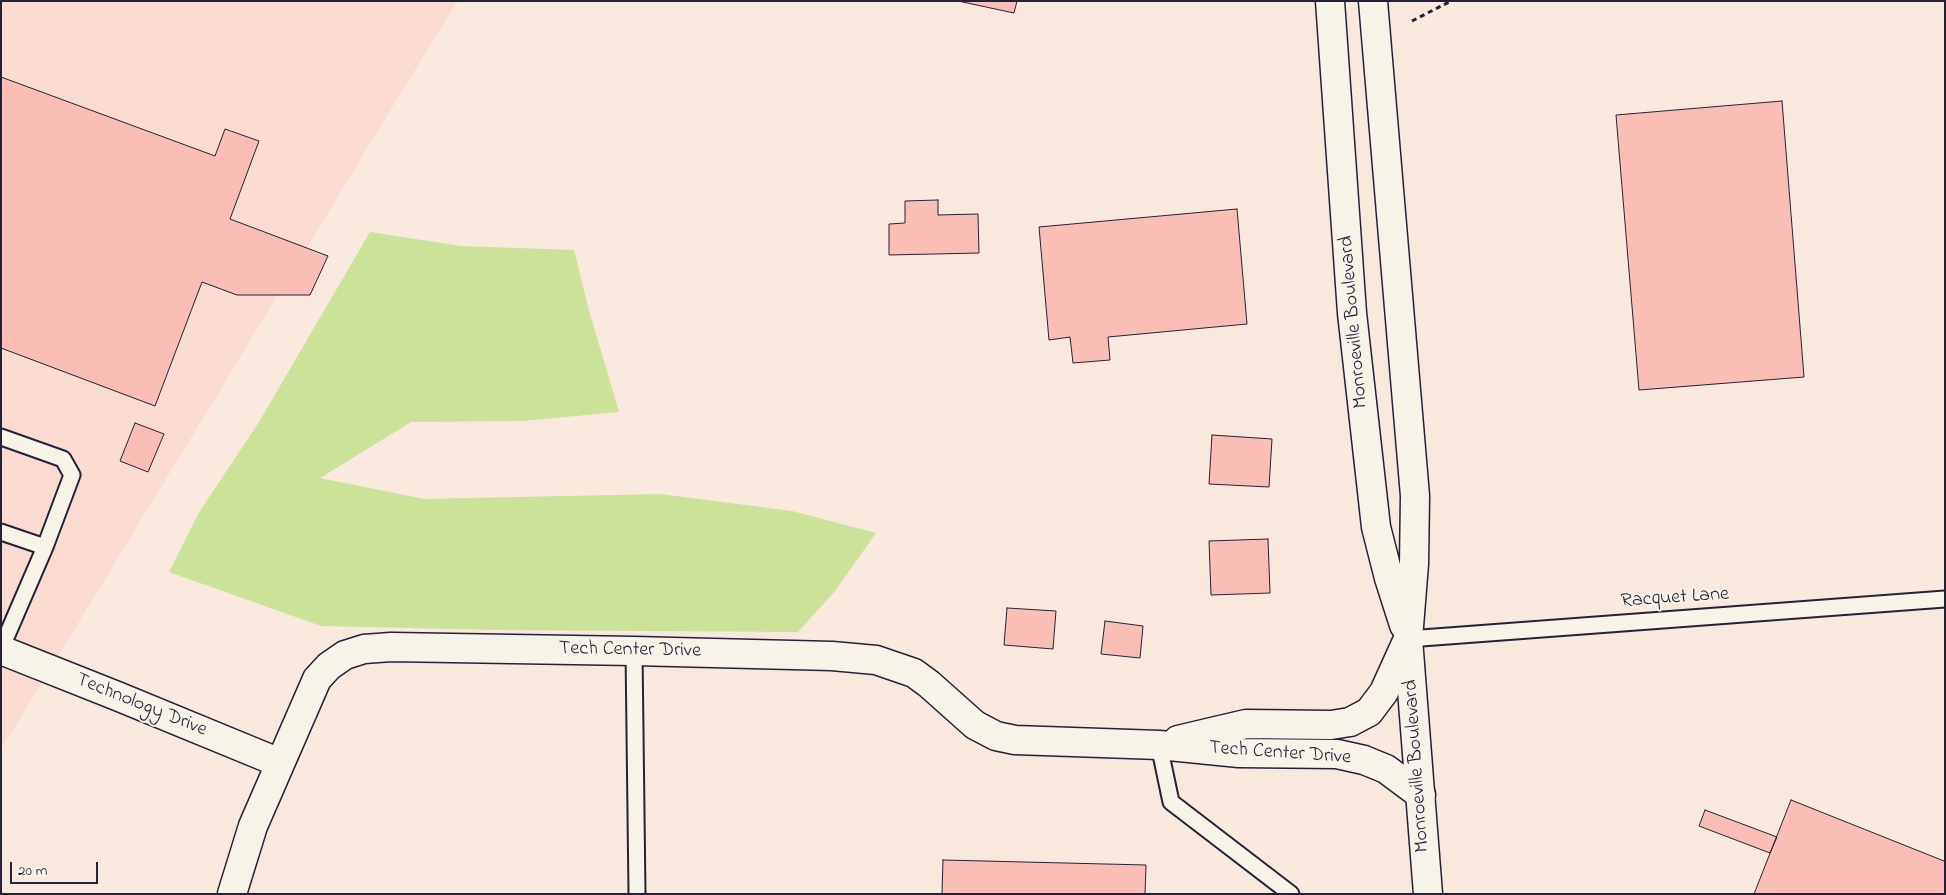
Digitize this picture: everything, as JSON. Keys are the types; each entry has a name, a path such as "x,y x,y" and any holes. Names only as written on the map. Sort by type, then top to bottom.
{"street":[{"name":"Monroeville Boulevard","path":"1330,1 1352,313 1376,526 1389,578 1408,639"},
{"name":"Monroeville Boulevard","path":"1373,1 1416,496 1414,564 1408,639 1428,894"},
{"name":"Tech Center Drive","path":"1159,745 1246,724 1331,726 1350,722 1369,712 1384,692 1408,639"},
{"name":"Tech Center Drive","path":"232,894 253,826 317,679 345,655 364,649 391,647 634,651 832,656 876,660 914,673 930,684 975,725 996,736 1015,740 1052,743 1159,745 1239,753 1337,754 1364,760 1386,769 1421,795"},
{"name":"Technology Drive","path":"1,650 280,763"}],"lane":[{"path":"1,437 63,459 72,475 45,547 1,650"},
{"path":"1,532 45,547"},
{"name":"Racquet Lane","path":"1408,639 1945,599"},
{"path":"634,651 637,894"},
{"path":"1159,745 1172,802 1291,894"}],"path":[{"path":"1412,21 1450,1"}],"shaded area":[{"path":"1,1 457,1 1,750"}],"green space":[{"path":"370,232 461,246 574,250 588,307 619,412 522,421 411,422 320,478 424,499 660,494 792,511 876,533 835,591 798,632 499,630 321,626 169,572 198,514 259,422"}],"building":[{"path":"958,1 1017,1 1014,13"},
{"path":"1,77 215,156 225,129 259,141 230,219 328,256 310,295 237,295 202,282 155,406 1,348"},
{"path":"1782,101 1804,377 1639,390 1616,115"},
{"path":"938,200 938,215 978,214 979,253 889,255 889,224 905,223 905,201"},
{"path":"1237,209 1247,324 1108,337 1110,360 1073,363 1070,337 1049,340 1039,227"},
{"path":"135,423 164,434 148,472 120,461"},
{"path":"1212,435 1272,439 1269,487 1209,484"},
{"path":"1268,539 1270,593 1211,595 1209,541"},
{"path":"1007,608 1056,611 1053,649 1004,645"},
{"path":"1105,621 1143,626 1140,658 1101,654"},
{"path":"1791,800 1944,861 1945,858 1945,894 1754,894"},
{"path":"1705,810 1777,837 1770,853 1699,826"},
{"path":"943,860 1146,865 1145,894 942,894"}]}
